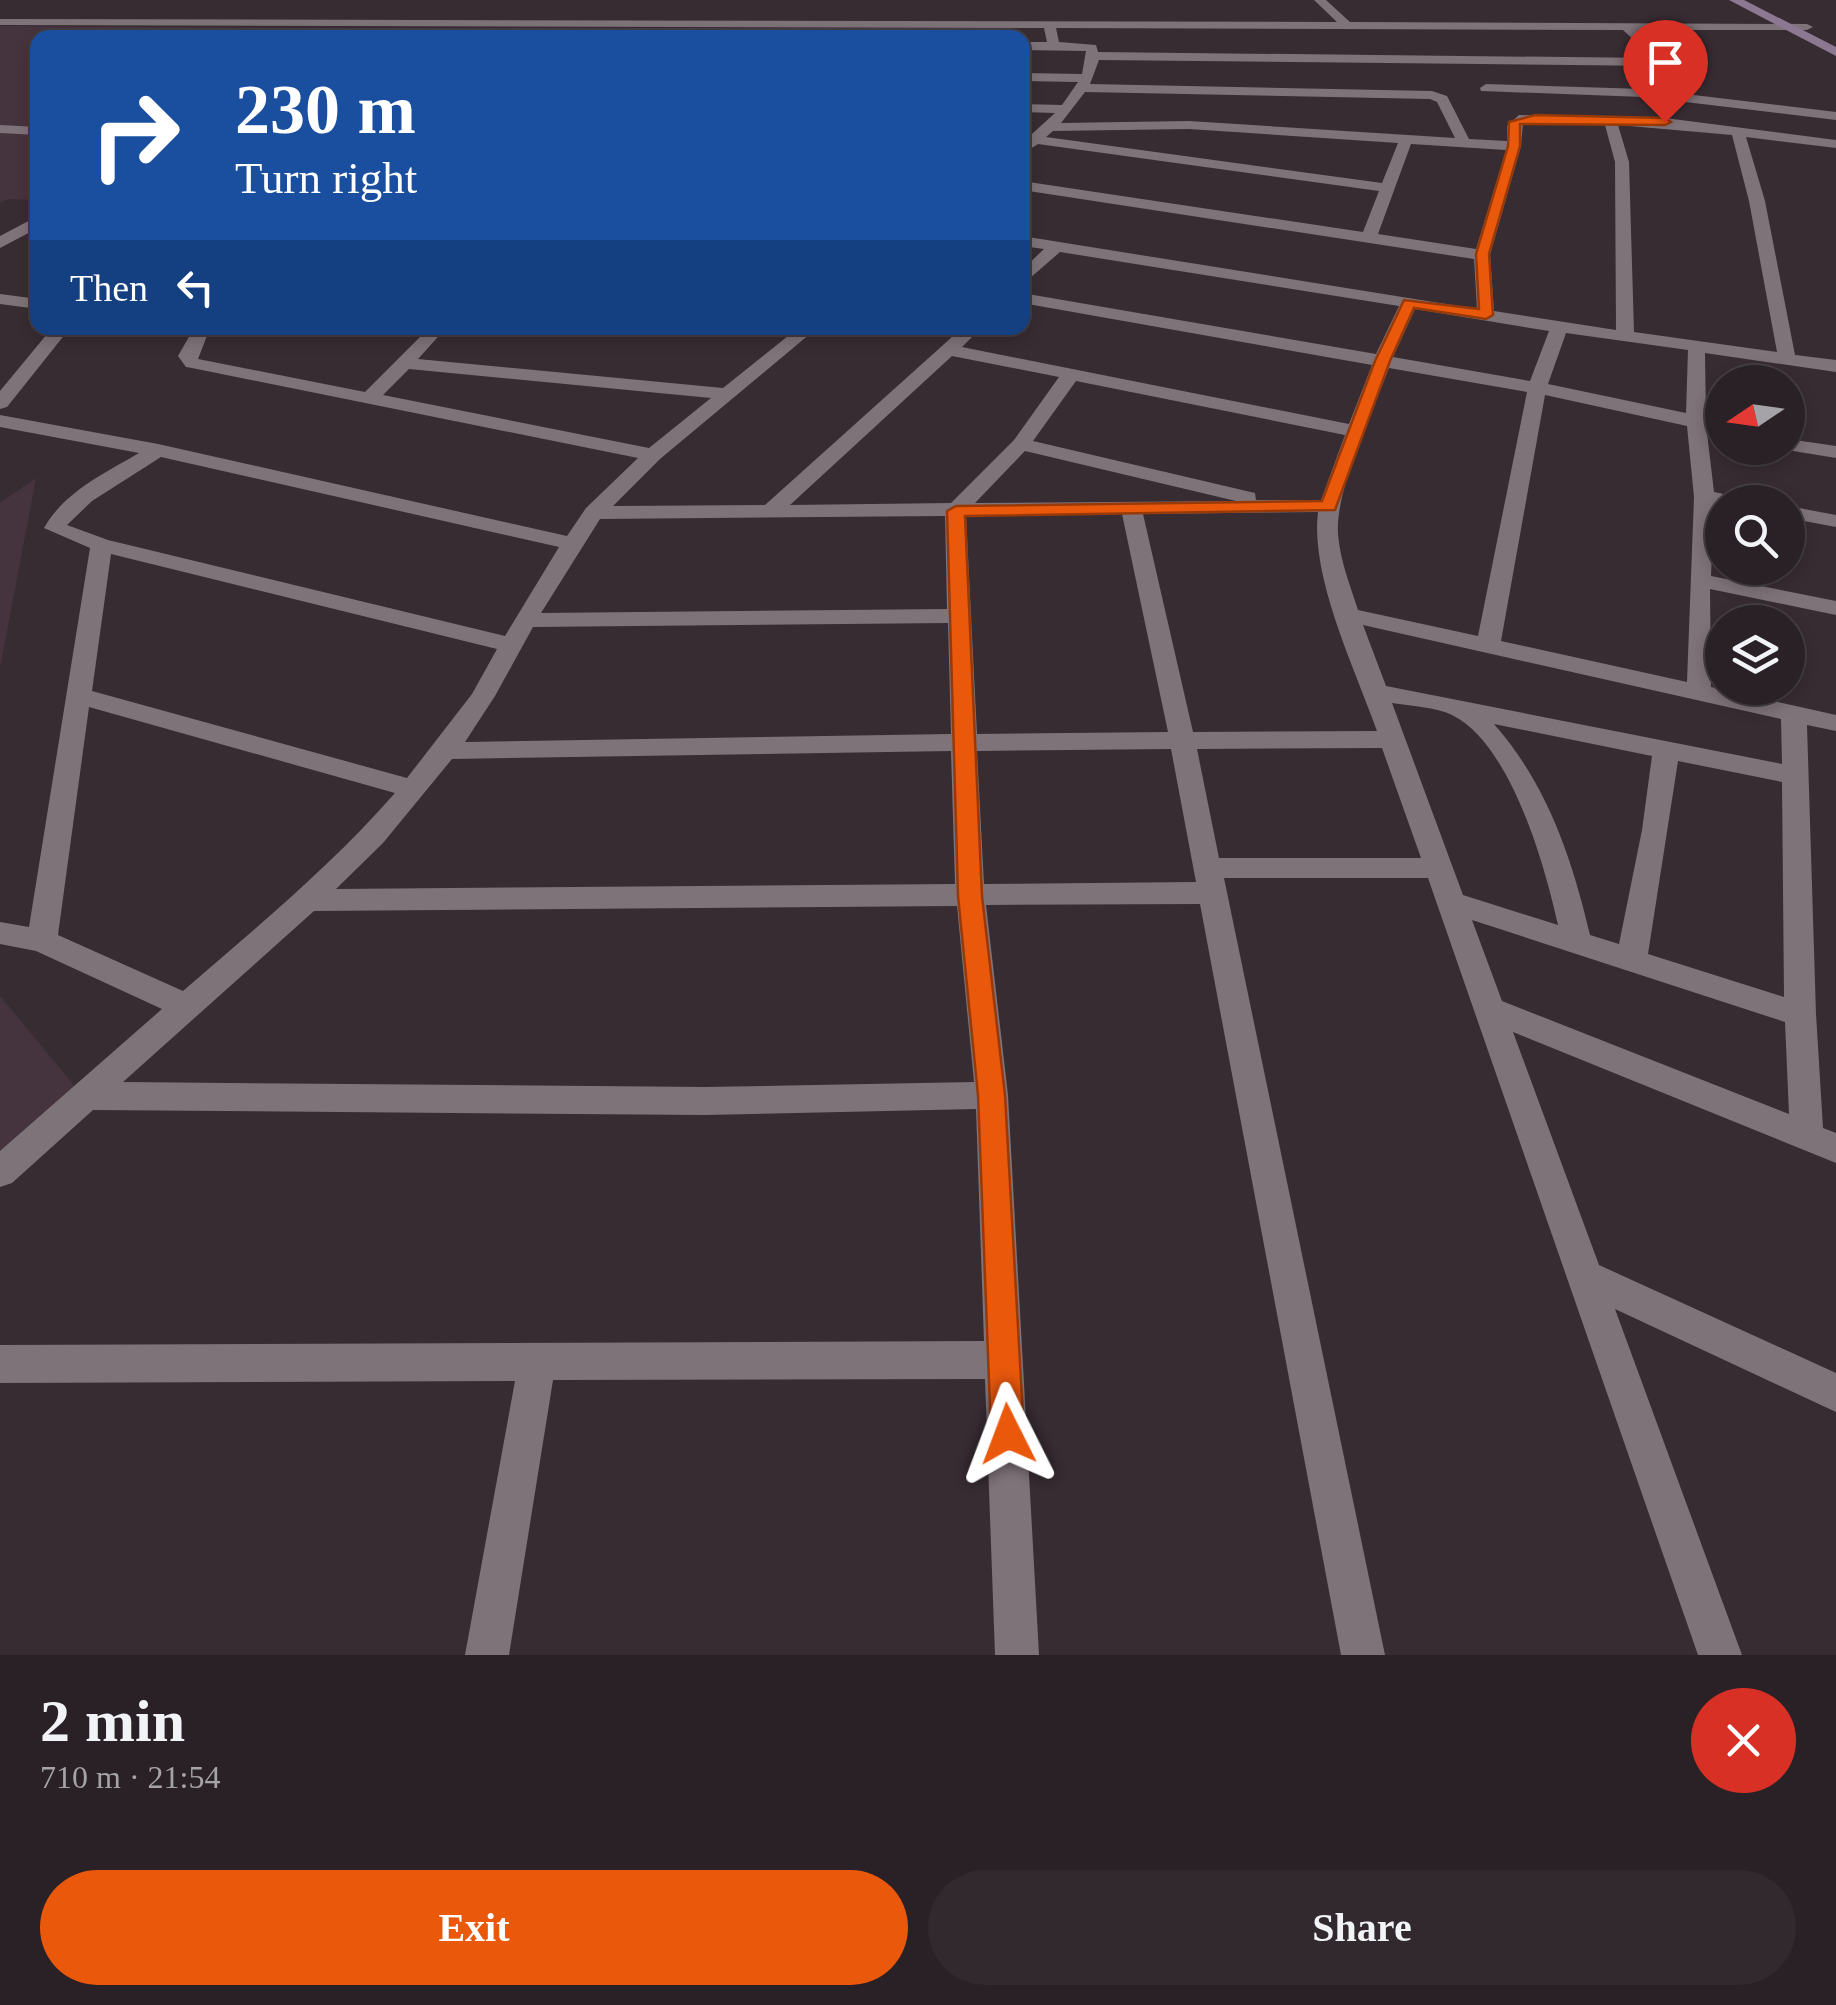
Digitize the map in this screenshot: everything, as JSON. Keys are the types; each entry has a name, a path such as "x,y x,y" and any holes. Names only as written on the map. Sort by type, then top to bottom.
{"main road":[{"path":"1735,0 1836,52"},
{"path":"1751,0 1836,42"}],"street":[{"path":"1320,0 1352,24"},
{"path":"1332,0 1352,24"},
{"path":"93,22 107,11"},
{"path":"363,23 372,12"},
{"path":"0,22 363,23 640,17 959,18 1049,25 1107,19 1807,27"},
{"path":"1049,25 1054,44 1060,46"},
{"path":"1030,78 1083,83 1407,77 1664,62 1627,27"},
{"path":"1030,46 1092,48 1094,56 1083,83 1030,145"},
{"path":"1094,56 1407,77 1442,99 1462,140"},
{"path":"1618,62 1665,122"},
{"path":"1486,88 1642,93 1836,116"},
{"path":"1030,108 1064,109"},
{"path":"1486,315 1482,254 1514,146 1514,126 1519,120 1665,122 1836,144"},
{"path":"1610,120 1622,162 1625,336"},
{"path":"1049,127 1189,125 1514,146"},
{"path":"0,129 30,131"},
{"path":"1738,131 1757,201 1788,359"},
{"path":"1369,236 1407,138"},
{"path":"1037,140 1388,188"},
{"path":"1030,186 1482,254"},
{"path":"0,244 30,226"},
{"path":"1030,241 1559,328 1836,366"},
{"path":"1030,272 1057,246"},
{"path":"0,298 30,303"},
{"path":"1030,299 1537,388 1705,425"},
{"path":"1409,303 1382,361 1328,506 1328,546 1348,616 1720,1655"},
{"path":"1488,646 1537,388 1559,328"},
{"path":"0,403 55,335"},
{"path":"198,335 186,356 192,362 654,455"},
{"path":"370,398 432,335"},
{"path":"0,1172 308,900 445,751 514,645 571,543 594,513 654,455 800,335"},
{"path":"770,512 965,335"},
{"path":"1697,348 1696,422 1704,497 1699,580 1700,693"},
{"path":"949,350 1356,431"},
{"path":"408,362 725,394"},
{"path":"1018,1655 992,1095 970,896 956,511 1021,444 1070,374"},
{"path":"0,421 158,450 571,543"},
{"path":"1021,444 1292,507"},
{"path":"1805,447 1836,452"},
{"path":"158,450 81,500 55,524 59,531 101,545 514,645"},
{"path":"594,513 1328,506"},
{"path":"1132,508 1182,740 1363,1655"},
{"path":"1805,515 1836,521"},
{"path":"42,941 101,545"},
{"path":"1699,580 1836,608"},
{"path":"526,620 959,616"},
{"path":"1348,616 1836,723"},
{"path":"1378,692 1796,776"},
{"path":"79,696 414,789"},
{"path":"1455,705 1475,718 1493,738 1543,826 1564,883 1576,941"},
{"path":"1794,714 1800,1014 1822,1143"},
{"path":"445,751 963,742 1395,740"},
{"path":"1633,959 1636,919 1653,849 1666,749"},
{"path":"308,900 970,896 1441,868"},
{"path":"1453,903 1800,1014"},
{"path":"0,933 42,941 185,1006"},
{"path":"1491,1010 1822,1143"},
{"path":"86,1096 705,1101 992,1095"},
{"path":"1586,1277 1836,1393"},
{"path":"0,1364 1004,1360"},
{"path":"487,1655 537,1362"}],"shaded area":[{"path":"0,26 348,28 30,30 30,200 8,199 0,203"},
{"path":"36,478 0,668 0,503"},
{"path":"0,996 77,1089 0,1157"}],"route":[{"path":"1008,1434 992,1095 970,896 956,511 1328,506 1382,361 1409,303 1486,315 1482,254 1514,146 1515,122 1535,118 1665,122"}]}
